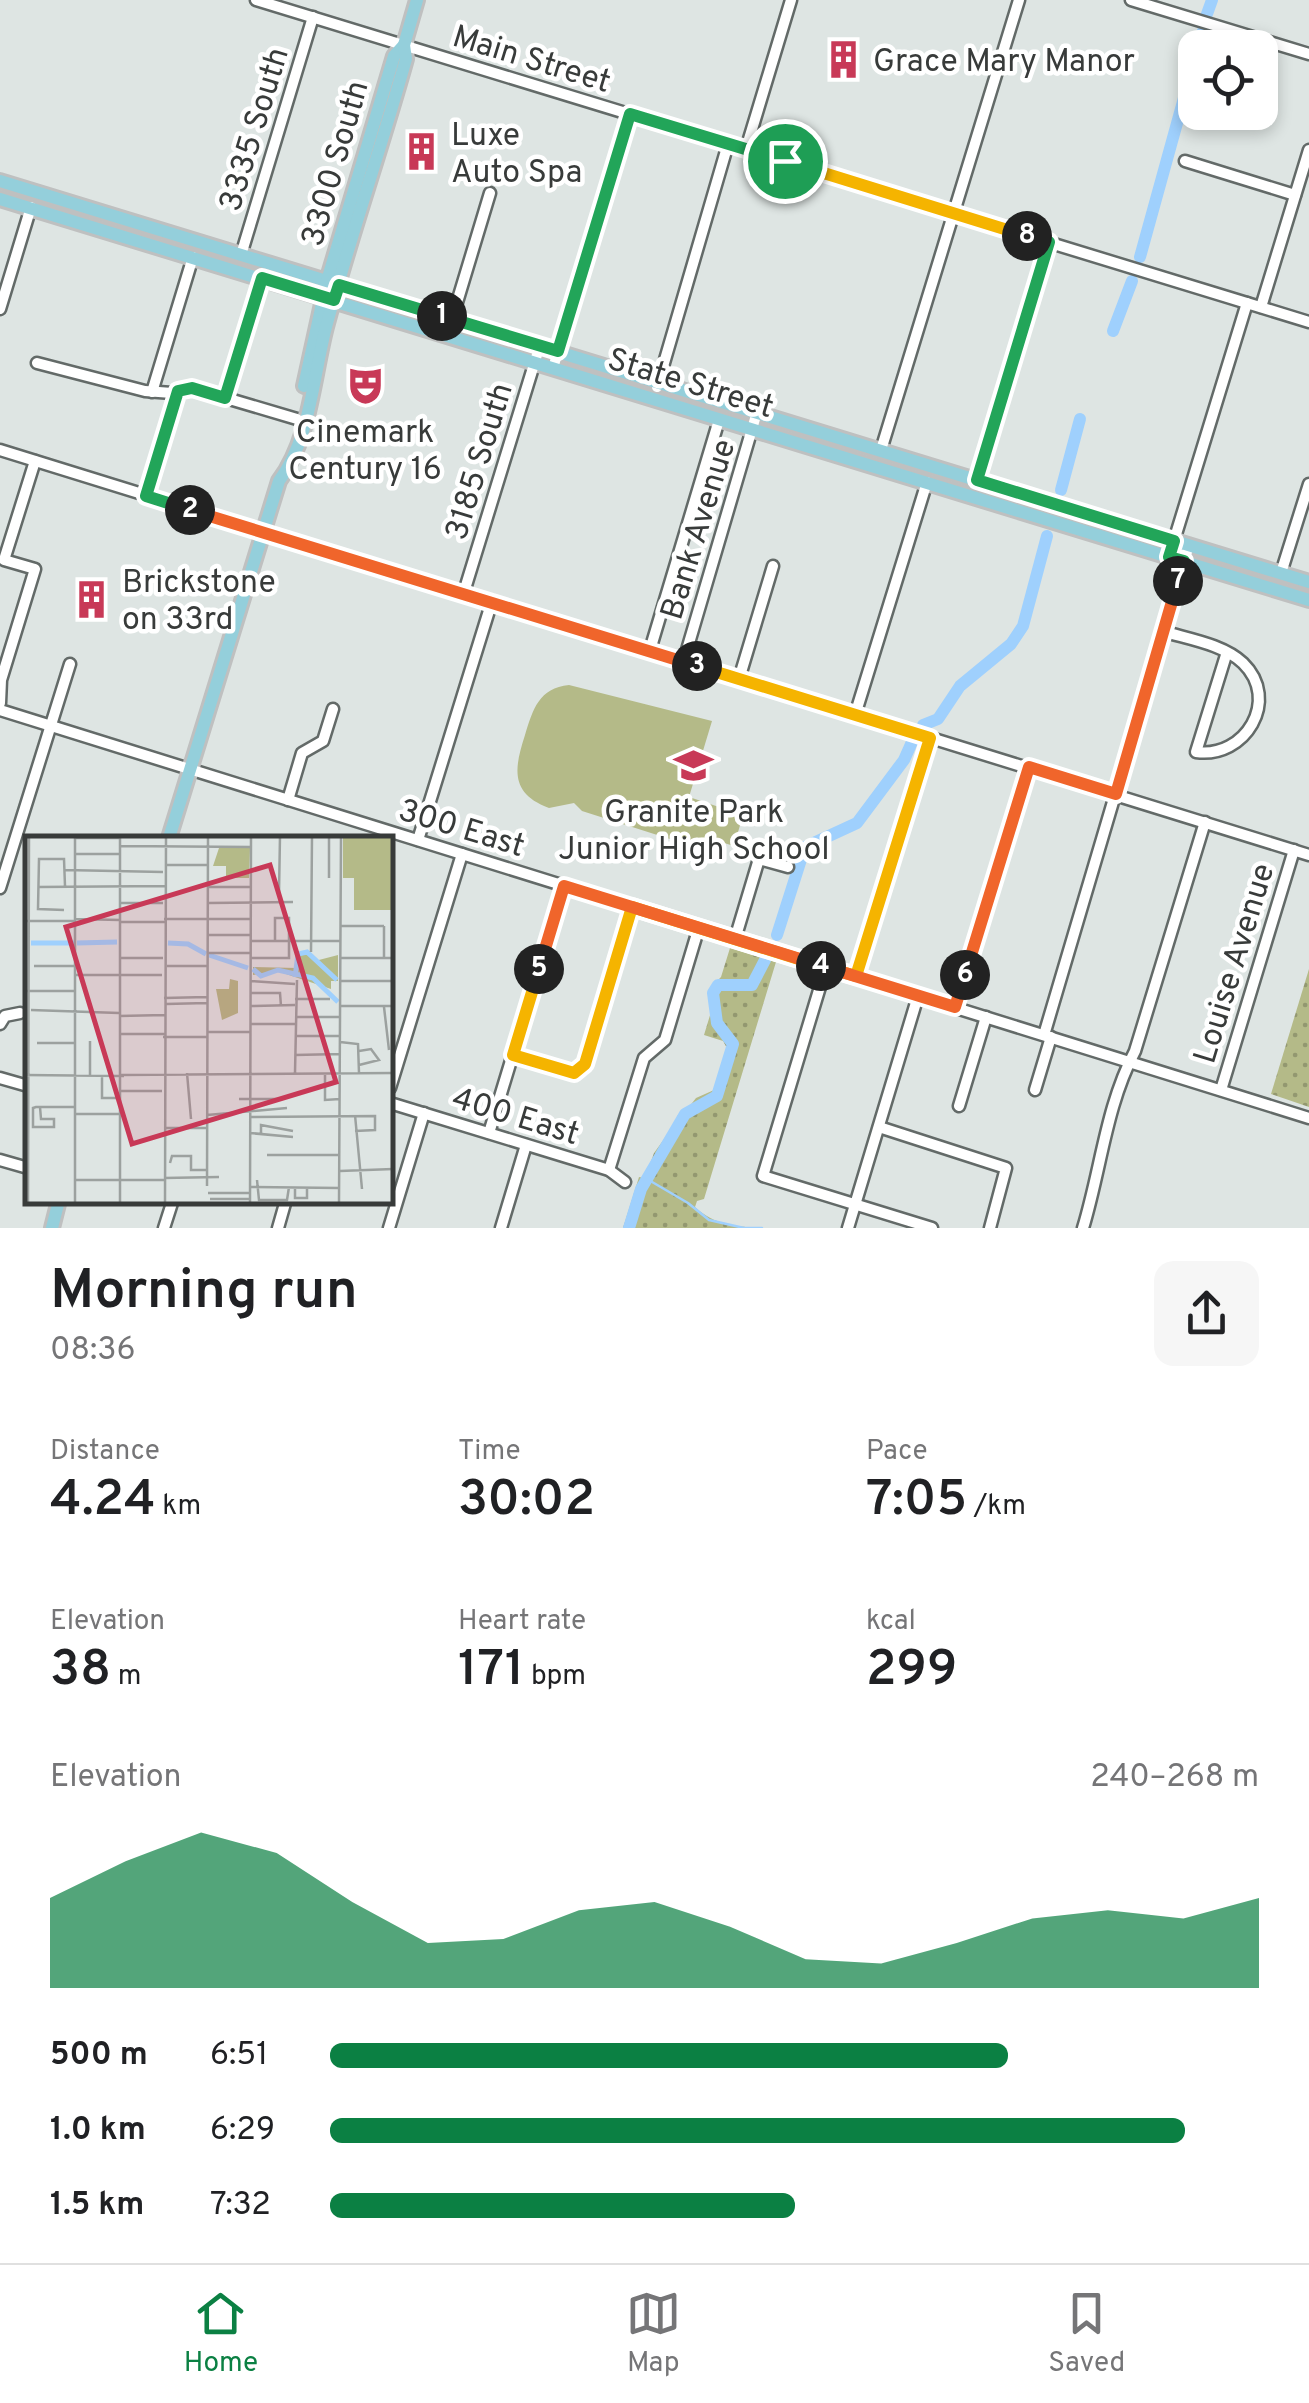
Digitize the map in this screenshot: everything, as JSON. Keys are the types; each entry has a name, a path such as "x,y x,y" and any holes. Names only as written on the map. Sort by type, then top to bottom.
{"main road":[{"name":"3300 South","path":"170,836 284,474 394,56 404,45 417,0"},
{"name":"State Street","path":"0,181 1309,582"},
{"name":"State Street","path":"0,198 1309,600"},
{"name":"3300 South","path":"284,474 290,468 304,422 329,298"},
{"path":"826,453 838,446 873,456 881,450"},
{"path":"52,1228 59,1203"}],"street":[{"name":"Main Street","path":"256,0 279,3 313,18 1309,322"},
{"path":"746,149 791,0"},
{"path":"881,450 1019,0"},
{"path":"1130,0 1309,54"},
{"name":"3335 South","path":"242,255 313,18"},
{"path":"552,368 630,114"},
{"path":"653,399 728,144"},
{"path":"1260,308 1309,150"},
{"path":"1185,161 1295,195"},
{"path":"452,319 490,194"},
{"path":"0,309 31,208"},
{"path":"977,480 1049,242"},
{"path":"152,392 194,257"},
{"path":"225,398 262,278"},
{"path":"1169,557 1247,303"},
{"name":"3185 South","path":"464,592 540,345"},
{"path":"37,363 152,392 192,388 297,419"},
{"path":"146,496 178,391"},
{"name":"Bank Avenue","path":"684,660 757,412"},
{"path":"650,650 719,420"},
{"path":"0,450 1309,855"},
{"path":"0,706 1,680 35,569 4,560 35,460"},
{"path":"856,715 927,482"},
{"path":"1281,574 1309,484"},
{"path":"1035,1090 1189,545"},
{"path":"739,679 773,566"},
{"path":"418,840 492,601"},
{"path":"1162,632 1227,652 1243,663 1259,695 1256,717 1246,736 1216,753 1196,752 1227,652"},
{"path":"0,888 3,868 70,664"},
{"name":"300 East","path":"0,706 288,800 1309,1118"},
{"path":"288,800 302,754 323,742 332,709"},
{"path":"856,976 930,738"},
{"path":"955,1007 1029,767"},
{"path":"1083,1228 1101,1149 1206,822"},
{"name":"Louise Avenue","path":"1221,1090 1294,850"},
{"path":"392,1082 462,854"},
{"path":"735,938 759,858 788,867"},
{"path":"489,1133 564,886"},
{"path":"513,1055 570,1072 582,1069 632,907"},
{"path":"609,1170 644,1058 665,1040 699,928"},
{"path":"826,967 763,1176 932,1228"},
{"path":"848,1228 918,996"},
{"path":"0,1024 4,1016 20,1013"},
{"path":"960,1106 986,1017"},
{"path":"0,1078 25,1085"},
{"name":"400 East","path":"392,1104 609,1170 626,1182"},
{"path":"389,1228 424,1113"},
{"path":"878,1127 1006,1168 990,1228"},
{"path":"501,1228 526,1144"},
{"path":"0,1160 25,1167"},
{"path":"164,1228 172,1203"},
{"path":"278,1228 285,1203"}],"green space":[{"path":"569,685 712,721 689,797 743,815 734,846 724,843 720,855 582,811 574,803 549,808 527,795 517,769 531,717 544,695"},
{"path":"730,948 776,962 704,1199 697,1201 695,1207 718,1221 762,1228 623,1228 639,1177 645,1178 654,1153 678,1115 682,1116 696,1098 714,1090 727,1048 723,1041 704,1035 711,1012 710,988 721,977"},
{"path":"1309,969 1309,1107 1271,1094"}],"waterway":[{"path":"1207,14 1212,0"},
{"path":"1140,257 1178,120"},
{"path":"1113,331 1132,281"},
{"path":"1061,490 1080,419"},
{"path":"923,725 938,719 960,686 1011,644 1023,626 1047,536"},
{"path":"777,935 805,847 857,823 904,760 912,742"},
{"path":"629,1228 641,1189 685,1114 717,1096 733,1044 717,1023 713,993 718,985 752,985 765,960"},
{"path":"647,1179 709,1220 762,1228"}],"place":[{"name":"Grace Mary Manor","path":"843,60"},
{"name":"Luxe Auto Spa","path":"421,152"},
{"name":"Cinemark Century 16","path":"365,386"},
{"name":"Brickstone on 33rd","path":"92,599"},
{"name":"Granite Park Junior High School","path":"694,766"}],"route":[{"path":"785,161 630,114 558,351 339,285 334,300 262,278 225,398 192,388 178,391 146,496 930,738 856,976 632,907 585,1064 578,1072 570,1072 513,1055 564,886 632,907 955,1007 1029,767 1116,794 1184,561 1169,557 1174,541 977,480 1049,242 785,161"}]}
